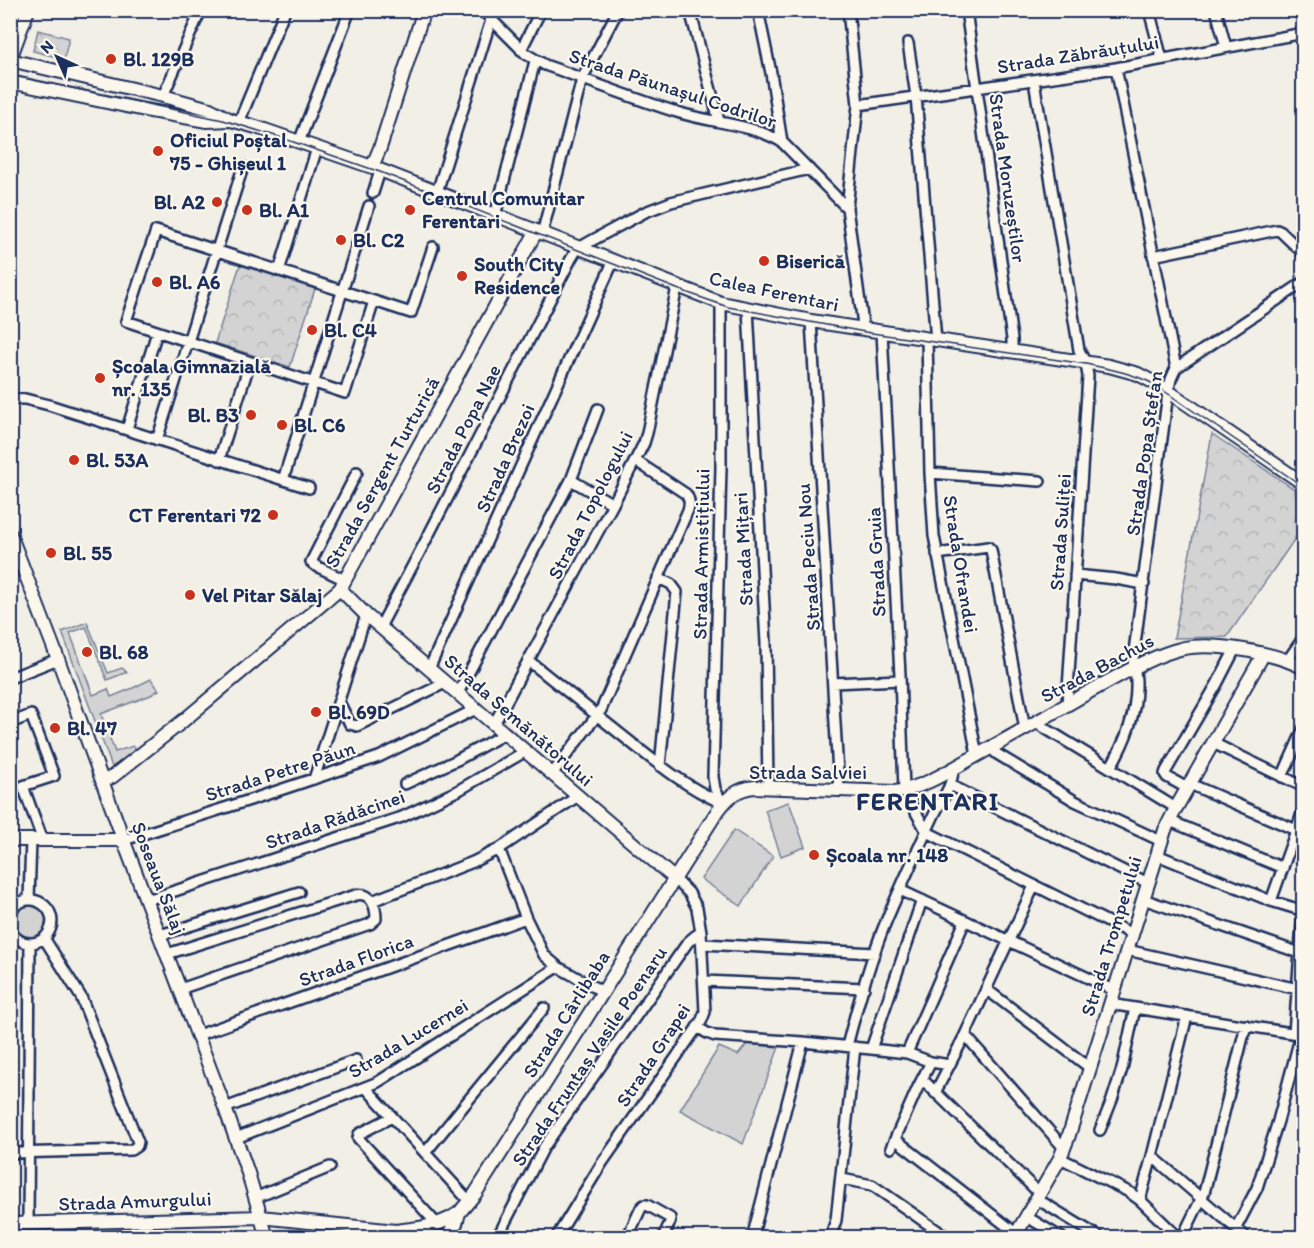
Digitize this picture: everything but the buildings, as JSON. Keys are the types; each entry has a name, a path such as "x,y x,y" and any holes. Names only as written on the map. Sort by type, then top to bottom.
{"street":[{"path":"10,60 28,10"},
{"path":"163,96 201,10"},
{"path":"235,121 285,10"},
{"path":"299,142 350,10"},
{"path":"373,192 380,148 424,10"},
{"name":"Strada Păunașul Codrilor","path":"482,10 535,61 680,113 763,133 782,142 847,207"},
{"path":"521,50 541,10"},
{"name":"Strada Sergent Turturică","path":"102,781 112,777 160,740 343,584 539,233 582,78 618,10"},
{"path":"690,10 719,122"},
{"path":"758,10 782,142"},
{"path":"848,10 858,105 847,207 863,329"},
{"name":"Strada Moruzeștilor","path":"966,10 1012,351"},
{"path":"1149,10 1162,59"},
{"path":"1216,10 1226,47"},
{"path":"437,192 491,20"},
{"name":"Strada Zăbrăuțului","path":"858,105 1116,68 1304,33"},
{"name":"Strada Ofrandei","path":"908,43 916,96 931,340 932,514 937,554 977,755"},
{"name":"Calea Ferentari","path":"10,60 210,109 235,121 437,192 721,303 811,321 1129,371 1153,381 1304,484"},
{"path":"495,216 535,61"},
{"name":"Strada Popa Ștefan","path":"1110,768 1123,743 1133,712 1136,691 1133,659 1168,391 1176,368 1116,68"},
{"name":"Strada Suliței","path":"1034,81 1079,350 1088,376 1067,705"},
{"name":"Calea Ferentari","path":"10,82 207,121 235,121"},
{"path":"279,271 317,148"},
{"path":"157,440 243,167"},
{"path":"579,248 645,212 671,202 808,169"},
{"path":"283,480 369,206"},
{"path":"1154,256 1277,230 1304,254"},
{"path":"374,302 345,393 126,321 156,231 411,313 433,247"},
{"name":"Strada Popa Nae","path":"380,627 571,258 579,248"},
{"name":"Strada Brezoi","path":"429,669 613,262"},
{"path":"1176,368 1304,282"},
{"name":"Strada Topologului","path":"494,723 636,461 647,433 677,287"},
{"name":"Strada Armistițiului","path":"721,303 721,480 713,777 721,806"},
{"name":"Strada Mițari","path":"748,309 765,622 768,788"},
{"name":"Strada Peciu Nou","path":"811,321 839,790"},
{"path":"127,429 157,332"},
{"name":"Strada Gruia","path":"882,332 904,791"},
{"path":"219,460 250,362"},
{"path":"10,399 25,399 49,405 309,488"},
{"path":"458,693 571,480 598,409"},
{"path":"552,774 597,716 688,510 689,499 682,491 636,461"},
{"path":"343,584 311,561 357,472"},
{"path":"930,473 1040,481"},
{"path":"571,480 613,504"},
{"name":"Șoseaua Sălaj","path":"11,540 58,659 236,1137 267,1238"},
{"path":"937,554 988,547 991,550 1025,729"},
{"path":"1075,575 1144,584"},
{"path":"658,578 671,584 677,592 660,766"},
{"name":"Strada Semănătorului","path":"343,584 366,615 675,879"},
{"path":"314,779 366,615"},
{"path":"1287,661 1304,637"},
{"name":"Strada Bachus","path":"904,791 953,769 1134,668 1158,657 1187,648 1205,646 1235,649 1287,661 1304,669"},
{"path":"1235,649 1165,774 1167,777 1296,830"},
{"name":"Strada Trompetului","path":"1016,1236 1062,1153 1161,841 1176,808 1263,655"},
{"path":"10,678 58,659"},
{"path":"529,661 660,766 721,806"},
{"path":"833,683 900,680"},
{"path":"339,702 350,724 357,726 446,683"},
{"name":"Strada Petre Păun","path":"124,840 379,757 476,709"},
{"path":"10,723 32,715 54,776 23,786 37,841 29,900"},
{"path":"1037,722 1176,808"},
{"path":"1282,777 1304,728"},
{"path":"405,784 506,734"},
{"path":"1214,743 1304,787"},
{"path":"991,748 997,754 1075,801 1161,841"},
{"name":"Strada Rădăcinei","path":"147,900 402,817 459,790 526,751"},
{"path":"835,1236 842,1179 851,1046 864,988 900,890 950,785 953,769"},
{"path":"940,775 943,796"},
{"path":"950,785 1148,884"},
{"name":"Strada Salviei","path":"721,806 732,795 743,789 755,787 904,791"},
{"path":"904,791 927,832 1132,934"},
{"path":"372,902 473,862 499,849 578,796"},
{"name":"Strada Cârlibaba","path":"446,1238 456,1224 459,1213 470,1202 721,806"},
{"path":"1271,901 1304,808"},
{"path":"1170,821 1283,868"},
{"path":"10,840 124,840"},
{"path":"499,849 526,918 544,955 558,967 603,992"},
{"path":"1157,855 1271,901 1303,911 1298,989 1300,1034 1278,1120 1257,1188 1236,1228"},
{"name":"Strada Grapei","path":"556,1238 602,1163 697,1027 705,1012 701,933 695,903 675,879"},
{"path":"935,1093 965,1035 1034,886"},
{"path":"900,890 1114,990"},
{"path":"160,935 299,892"},
{"path":"167,954 356,895 366,895 372,902 376,919 369,924 180,988"},
{"path":"1143,899 1300,953"},
{"path":"871,1049 922,900"},
{"path":"10,912 22,901 42,903 50,914 51,927 44,938 38,942 24,942 11,935"},
{"name":"Strada Florica","path":"198,1035 526,918"},
{"path":"908,1053 965,921"},
{"name":"Strada Fruntaș Vasile Poenaru","path":"497,1238 544,1147 688,942 701,933"},
{"path":"10,1153 131,1150 137,1146 138,1142 81,997 44,938"},
{"path":"28,1223 30,943"},
{"path":"702,944 875,953"},
{"path":"1127,950 1298,989"},
{"name":"Strada Lucernei","path":"236,1137 378,1082 558,967"},
{"path":"704,981 864,988"},
{"path":"986,989 1090,1068"},
{"path":"1110,1004 1300,1034"},
{"path":"425,1153 544,1008"},
{"path":"1100,1130 1122,1069 1135,1008"},
{"path":"1140,1200 1187,1016"},
{"path":"965,1035 1062,1153 1140,1200 1180,1238 1202,1199 1246,1025"},
{"path":"697,1027 715,1036 851,1046 908,1053 931,1062 950,1065"},
{"path":"752,1238 803,1042"},
{"path":"225,1108 356,1060"},
{"path":"931,1062 893,1144 1016,1236"},
{"path":"922,1079 1039,1197 1101,1238"},
{"path":"366,1088 470,1202"},
{"path":"392,1117 359,1134 358,1138 437,1224"},
{"path":"1152,1156 1247,1238"},
{"path":"255,1198 330,1167"},
{"path":"842,1179 872,1185 948,1238"},
{"path":"627,1238 644,1205 670,1218 663,1238"},
{"name":"Strada Amurgului","path":"10,1224 261,1217 399,1234 437,1224 459,1213"},
{"path":"1027,1217 1060,1237"}],"green space":[{"path":"38,30 69,38 64,59 33,51"},
{"path":"240,265 315,289 290,367 215,343"},
{"path":"1212,434 1303,495 1303,527 1227,637 1174,638"},
{"path":"87,622 108,673 122,668 127,672 107,680 86,627 70,633 93,695 108,689 111,697 151,679 159,690 101,714 115,752 133,746 139,752 112,767 62,632"},
{"path":"789,802 805,847 781,856 765,810"},
{"path":"734,830 773,856 741,906 701,879"},
{"path":"23,903 41,905 49,920 42,937 24,940 12,929 12,913"},
{"path":"747,1044 779,1047 743,1144 680,1110 719,1047 738,1055"}],"tram line":[{"path":"10,75 223,120 279,137 380,172 728,307 865,332 1086,364 1129,374 1154,384 1304,487"}],"place":[{"name":"Bl. 129B","path":"111,59"},
{"name":"Oficiul Poștal 75 - Ghișeul 1","path":"158,151"},
{"name":"Bl. A2","path":"217,202"},
{"name":"Bl. A1","path":"247,210"},
{"name":"Centrul Comunitar Ferentari","path":"410,210"},
{"name":"Bl. C2","path":"341,240"},
{"name":"Biserică","path":"764,261"},
{"name":"South City Residence","path":"462,276"},
{"name":"Bl. A6","path":"157,282"},
{"name":"Bl. C4","path":"312,330"},
{"name":"Școala Gimnazială nr. 135","path":"100,378"},
{"name":"Bl. B3","path":"251,415"},
{"name":"Bl. C6","path":"282,425"},
{"name":"Bl. 53A","path":"74,460"},
{"name":"CT Ferentari 72","path":"273,515"},
{"name":"Bl. 55","path":"51,553"},
{"name":"Vel Pitar Sălaj","path":"190,595"},
{"name":"Bl. 68","path":"87,652"},
{"name":"Bl. 69D","path":"316,712"},
{"name":"Bl. 47","path":"55,728"},
{"name":"Școala nr. 148","path":"814,855"}],"district":[{"name":"FERENTARI","path":"928,801"}]}
